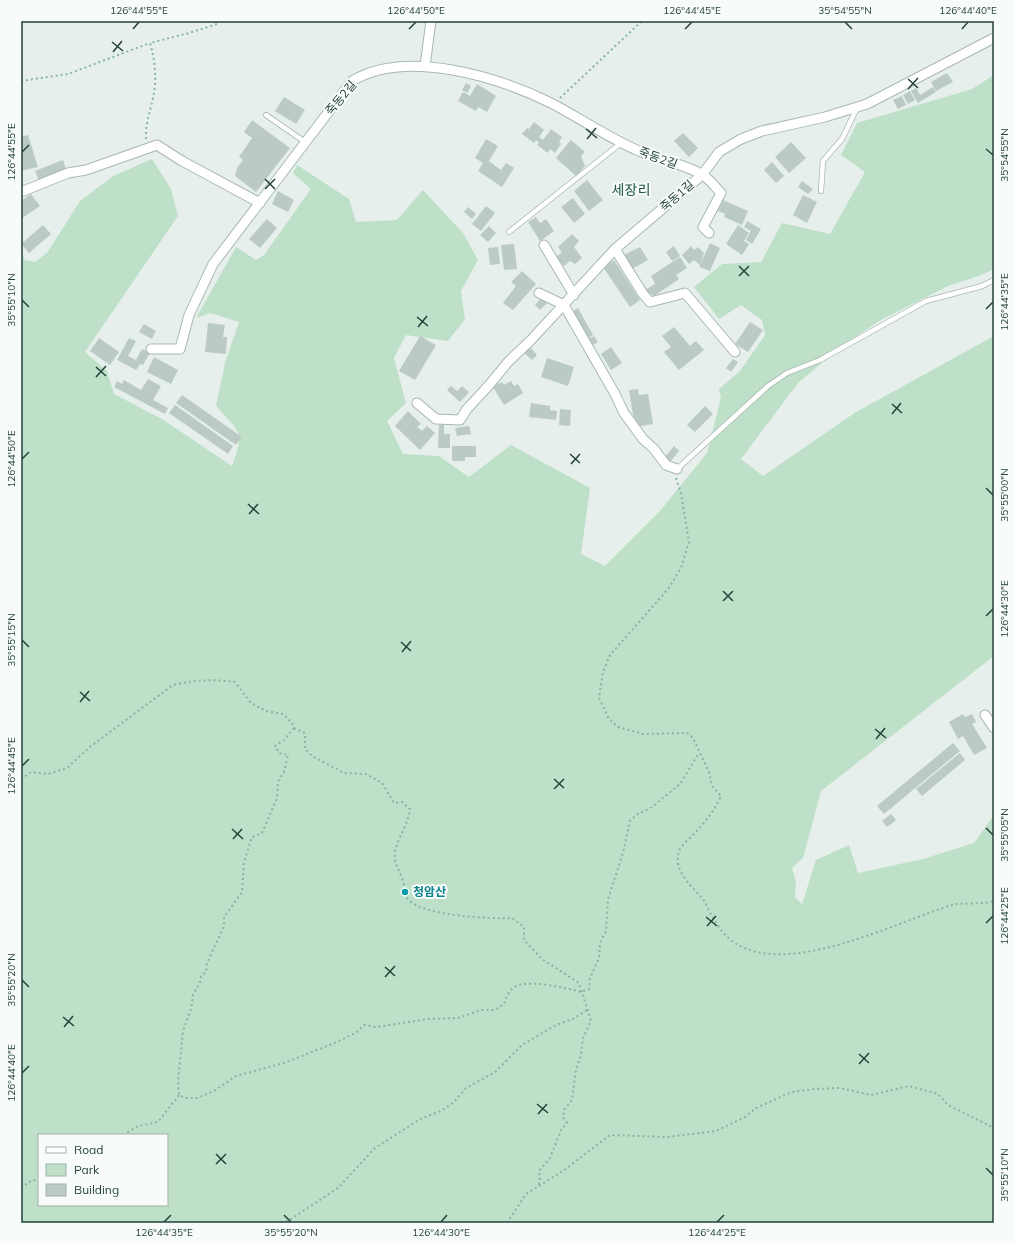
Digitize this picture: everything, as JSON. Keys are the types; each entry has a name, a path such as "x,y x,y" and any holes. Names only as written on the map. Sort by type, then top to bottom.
{"street":[{"path":"425,66 431,21"},
{"name":"죽동1길","path":"417,403 436,418 460,420 467,409 508,362 574,295 615,249 702,175 719,152 741,139 762,131 825,117 867,104 947,64 994,38"},
{"name":"죽동2길","path":"151,349 180,349 189,315 213,264 352,81 365,73 390,68 425,66 466,72 506,85 553,104 639,151 702,175"},
{"path":"21,192 68,174 86,170 157,145 182,161 260,202"},
{"path":"702,175 721,193 703,227 708,233"},
{"path":"544,245 574,295"},
{"path":"615,249 643,294 650,302 685,293 735,352"},
{"path":"539,293 564,305 615,394 624,413 643,439 654,449 666,465 677,469"},
{"path":"985,715 994,728"}],"lane":[{"path":"821,192 822,161 842,139 858,106"},
{"path":"266,115 306,142"},
{"path":"509,232 622,142"},
{"path":"677,469 768,386 787,373 820,360 926,301 982,286 994,280"}],"path":[{"path":"21,81 68,74 150,42 189,33 218,24 218,21"},
{"path":"553,104 642,21"},
{"path":"147,149 146,128 155,87 154,57 150,42"},
{"path":"676,482 681,493 689,542 681,568 668,589 610,655 603,672 599,698 609,719 618,727 644,734 687,733 693,738 709,772 712,786 721,796 714,811 680,849 678,865 684,878 706,903 711,915 723,933 734,943 747,950 763,954 796,953 825,949 954,905 994,901"},
{"path":"21,779 31,772 48,774 67,768 91,746 173,684 188,681 218,679 235,682 251,703 266,711 283,714 292,723 294,728 305,733 305,749 312,756 344,773 366,774 382,784 394,803 402,802 410,809 409,821 395,852 396,867 404,881 404,894 409,901 430,911 490,919 512,918 524,927 524,940 542,959 578,983 591,1021 582,1038 581,1055 576,1070 572,1100 564,1110 563,1117 567,1123 561,1130 550,1158 539,1171 540,1180 538,1187"},
{"path":"125,1134 138,1126 158,1122 179,1095 178,1082 183,1031 191,1009 193,995 200,982 201,976 206,972 207,963 224,926 224,917 242,892 244,862 252,836 262,833 277,798 278,782 284,772 288,755 279,753 275,746 284,740 294,728"},
{"path":"179,1095 185,1098 197,1098 214,1091 236,1076 284,1063 337,1042 357,1032 364,1025 376,1027 429,1019 458,1018 481,1010 495,1010 504,1004 507,996 513,988 523,983 566,987 581,992 589,988 590,978 599,958 600,943 606,931 608,899 623,853 630,821 636,815 652,807 680,784 699,753"},
{"path":"281,1223 288,1221 338,1188 374,1148 422,1118 441,1111 454,1102 466,1088 495,1072 522,1045 556,1025 573,1019 586,1010"},
{"path":"507,1223 526,1194 563,1171 610,1135 667,1137 716,1131 745,1117 756,1108 792,1092 840,1088 871,1095 909,1086 938,1094 948,1105 994,1128"},
{"path":"21,1188 32,1180 38,1181"}],"green space":[{"path":"994,75 994,269 979,276 948,286 879,321 843,345 798,383 741,459 763,476 856,412 994,336 994,656 821,791 803,858 792,868 796,882 795,897 802,904 816,860 849,845 858,873 923,859 974,843 994,815 994,1223 21,1223 21,253 25,260 35,262 47,253 80,201 113,176 152,159 171,189 178,216 85,352 107,371 114,394 162,419 232,466 238,445 238,433 235,427 216,406 225,363 239,322 210,313 196,318 236,247 256,260 264,255 311,189 293,173 297,165 349,199 356,222 397,220 423,190 463,233 478,260 461,291 465,319 448,341 406,335 394,358 406,403 387,421 403,454 439,456 469,477 511,445 590,488 581,554 605,566 660,511 707,453 721,397 719,389 740,371 765,335 762,320 741,305 719,319 694,287 722,264 761,262 782,223 830,234 865,172 841,155 857,123 972,89"}],"building":[{"path":"947,73 953,82 936,91 931,82"},
{"path":"466,83 471,86 467,93 462,90"},
{"path":"477,84 496,96 487,112 478,107 476,111 458,101 463,92 470,96"},
{"path":"933,87 936,92 918,103 911,91 916,88 920,95"},
{"path":"910,91 915,100 908,104 903,95"},
{"path":"902,96 906,105 898,109 893,100"},
{"path":"284,97 305,110 296,124 275,111"},
{"path":"252,120 290,148 256,192 235,176 237,168 243,160 239,157 252,138 244,132"},
{"path":"534,122 544,130 539,137 543,140 551,129 562,137 559,142 561,144 555,153 550,149 548,153 537,145 539,143 536,140 534,143 522,134 527,128 529,129"},
{"path":"683,133 698,148 689,157 674,141"},
{"path":"28,135 38,167 21,171 21,137"},
{"path":"486,139 498,146 489,161 501,170 506,163 514,168 502,187 478,171 483,163 475,158"},
{"path":"571,140 585,152 581,156 585,166 576,176 556,158"},
{"path":"791,142 806,158 789,173 775,157"},
{"path":"63,160 66,169 39,180 35,171"},
{"path":"772,162 784,176 776,183 764,170"},
{"path":"587,180 603,200 589,211 574,191"},
{"path":"802,181 813,189 808,194 798,187"},
{"path":"278,191 294,200 288,212 272,204"},
{"path":"31,194 40,206 21,219 21,201"},
{"path":"803,195 817,202 807,223 793,215"},
{"path":"573,198 585,214 574,223 561,207"},
{"path":"723,200 748,211 742,225 724,217 725,214 718,211"},
{"path":"486,206 495,213 481,231 472,224"},
{"path":"468,207 476,214 472,219 464,212"},
{"path":"536,217 540,223 546,219 554,231 540,241 528,222"},
{"path":"267,219 277,228 260,248 249,239"},
{"path":"747,221 761,229 752,244 746,240 751,231 744,227"},
{"path":"43,225 51,234 29,253 21,244"},
{"path":"738,225 749,233 744,241 749,244 742,255 726,244"},
{"path":"489,226 496,233 488,242 480,235"},
{"path":"572,234 579,241 574,247 582,258 575,264 570,261 564,266 556,257 562,252 558,247"},
{"path":"710,243 720,248 710,271 699,267"},
{"path":"514,244 517,269 504,270 501,245"},
{"path":"674,246 680,256 672,261 666,252"},
{"path":"691,246 694,250 698,247 704,253 700,265 694,260 689,264 682,255"},
{"path":"498,247 500,264 490,265 488,248"},
{"path":"640,247 648,260 632,269 624,255"},
{"path":"680,257 687,268 676,275 679,279 654,296 645,290 655,284 651,276"},
{"path":"614,260 640,300 630,307 603,267"},
{"path":"522,271 536,284 513,310 503,303 516,286 511,282"},
{"path":"541,298 547,303 540,310 535,305"},
{"path":"578,308 593,335 588,338 573,311"},
{"path":"750,322 763,330 748,352 735,344"},
{"path":"208,323 225,325 223,337 227,337 226,354 205,352"},
{"path":"144,324 156,331 152,339 139,332"},
{"path":"674,327 690,346 696,341 704,350 679,370 664,352 671,347 662,336"},
{"path":"420,336 436,345 415,380 399,371"},
{"path":"594,336 598,342 591,346 587,339"},
{"path":"99,338 119,352 110,365 90,351"},
{"path":"129,338 136,341 128,356 136,360 142,349 150,353 143,365 140,364 136,370 117,360"},
{"path":"530,347 537,355 532,360 524,353"},
{"path":"611,347 622,363 611,370 601,354"},
{"path":"154,357 178,370 171,384 147,372"},
{"path":"547,358 574,367 568,386 541,377"},
{"path":"733,359 738,362 731,372 726,368"},
{"path":"148,379 161,386 153,400 168,408 165,414 114,387 117,381 122,384 124,380 141,390"},
{"path":"511,381 514,386 518,384 523,393 504,405 493,387 502,382 504,385"},
{"path":"451,386 457,391 462,386 469,392 460,402 447,390"},
{"path":"638,389 639,395 648,394 653,424 635,427 629,390"},
{"path":"182,395 242,437 236,445 176,403"},
{"path":"531,403 550,406 550,410 557,411 556,420 529,417"},
{"path":"175,405 233,446 228,454 169,413"},
{"path":"705,406 713,414 695,432 687,425"},
{"path":"560,409 571,410 570,426 559,425"},
{"path":"408,411 421,424 417,427 422,431 427,426 435,433 420,450 395,426"},
{"path":"439,425 444,425 444,434 450,434 450,448 438,448"},
{"path":"469,426 471,434 457,436 455,428"},
{"path":"452,446 476,446 476,457 465,457 465,461 452,461"},
{"path":"674,446 679,451 670,462 665,457"},
{"path":"963,714 965,717 972,714 976,722 972,724 987,748 974,755 963,736 958,739 949,722"},
{"path":"953,743 960,751 884,814 877,806"},
{"path":"960,753 965,760 922,796 916,789"},
{"path":"891,814 896,820 887,827 882,821"}],"place":[{"name":"청암산","path":"405,892"}],"district":[{"name":"세장리","path":"631,190"}]}
